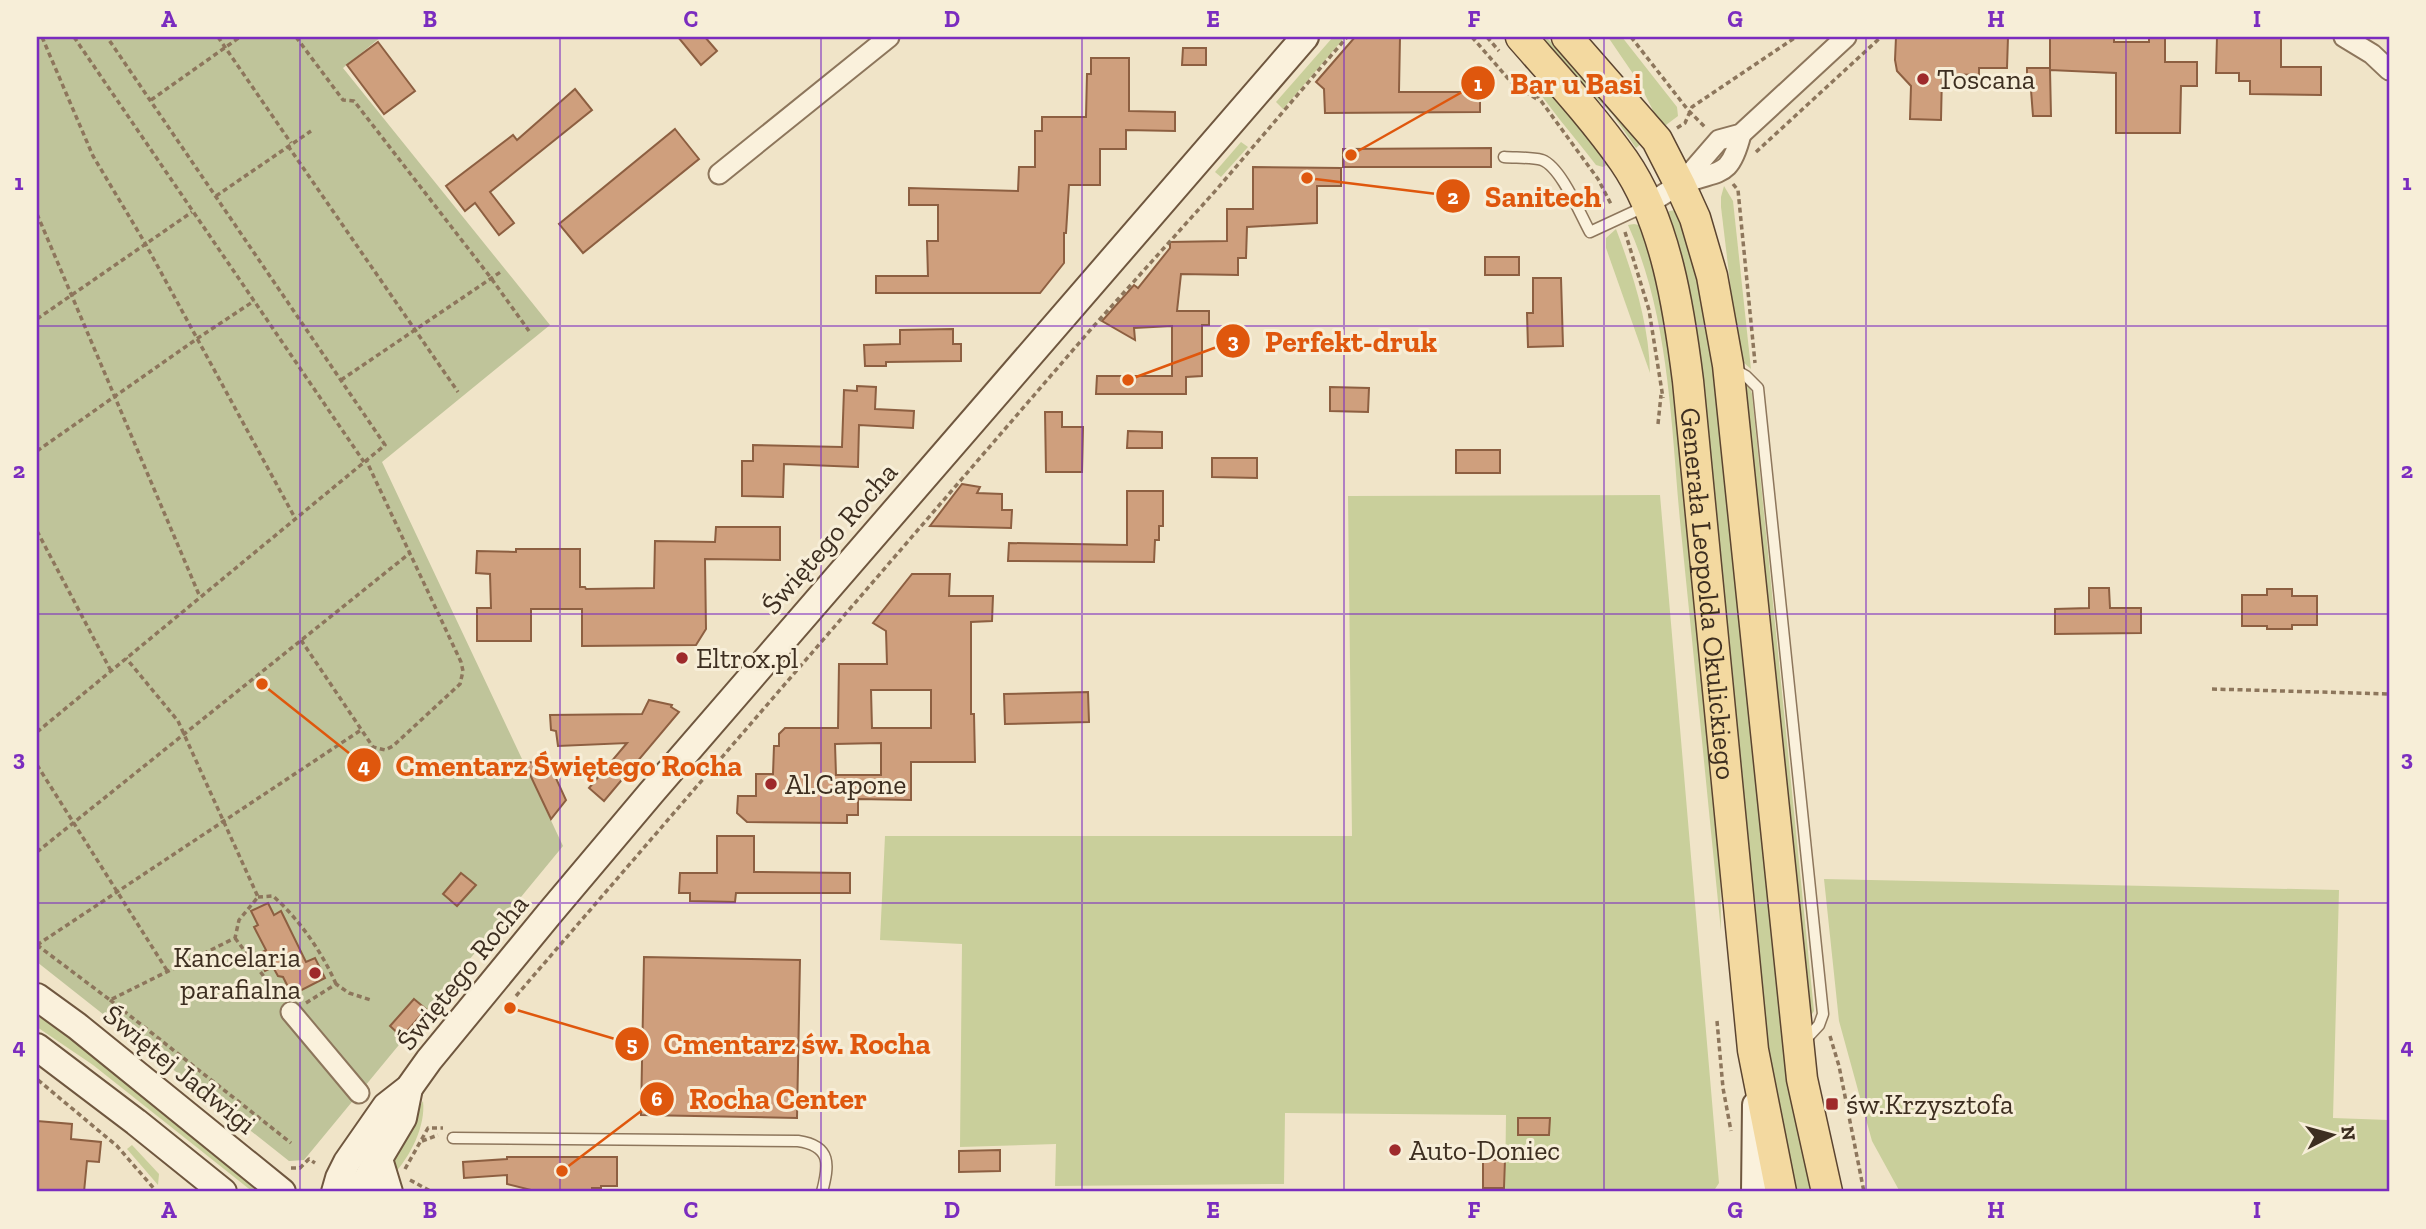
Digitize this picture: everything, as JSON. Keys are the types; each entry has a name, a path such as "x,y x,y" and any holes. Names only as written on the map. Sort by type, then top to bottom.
{"main road":[{"name":"Generała Leopolda Okulickiego","path":"1521,37 1625,162 1647,205 1674,289 1688,381 1756,1075 1781,1192"},
{"name":"Generała Leopolda Okulickiego","path":"1567,37 1657,140 1695,218 1712,276 1728,365 1802,1079 1827,1192"}],"street":[{"path":"719,174 889,37"},
{"name":"Świętego Rocha","path":"335,1192 347,1162 386,1106 410,1088 429,1060 650,793 1305,37"},
{"path":"1680,185 1719,140 1741,134 1846,37"},
{"path":"2344,37 2372,54 2389,70"},
{"path":"1647,205 1680,185 1722,172 1735,157 1741,134"},
{"name":"Świętej Jadwigi","path":"37,997 283,1184"},
{"path":"291,1012 359,1093"},
{"path":"37,1046 215,1189"},
{"path":"1755,1192 1756,1075"},
{"name":"Świętego Rocha","path":"359,1192 403,1118 410,1088"},
{"path":"379,1159 399,1182"}],"lane":[{"path":"1504,157 1541,160 1556,170 1590,232 1647,205"},
{"path":"1728,365 1746,376 1758,388 1823,1014 1819,1025 1799,1046"},
{"path":"453,1138 798,1140 818,1147 826,1156 828,1170 822,1192"}],"path":[{"path":"43,37 93,156 145,243 295,518"},
{"path":"74,37 365,461 461,662 463,671 460,684 393,746 385,750 373,747 301,640"},
{"path":"37,732 385,445 107,37"},
{"path":"219,37 458,393"},
{"path":"151,100 240,37"},
{"path":"296,37 343,100 354,101 529,331"},
{"path":"516,996 1048,378 1217,189 1347,37"},
{"path":"1472,37 1513,83 1540,101 1598,179 1616,212"},
{"path":"1631,37 1690,112"},
{"path":"1675,128 1685,123 1692,107 1796,37"},
{"path":"216,197 311,131"},
{"path":"1722,172 1738,190 1758,388"},
{"path":"37,319 192,212"},
{"path":"37,214 200,597"},
{"path":"1624,227 1649,310 1661,393 1658,424"},
{"path":"341,380 414,328 502,271"},
{"path":"37,451 254,301"},
{"path":"37,531 111,671"},
{"path":"37,852 410,553"},
{"path":"126,658 185,734 258,897"},
{"path":"2212,689 2389,694"},
{"path":"291,1143 37,945 361,730"},
{"path":"37,765 168,972"},
{"path":"336,985 291,1012 235,938 239,920 258,897 273,896 285,906 328,966 336,985 349,993 371,1000"},
{"path":"110,1000 235,938"},
{"path":"1823,1014 1839,1066 1864,1192"},
{"path":"1717,1021 1724,1101 1729,1115"},
{"path":"37,1078 117,1146 157,1192"},
{"path":"428,1128 399,1182 432,1192"},
{"path":"283,1184 291,1168 300,1168 309,1159 315,1163"}],"green space":[{"path":"37,37 381,37 343,68 550,325 382,462 563,846 304,1160 289,1161 37,962"},
{"path":"1333,37 1345,37 1283,109 1276,102"},
{"path":"1536,37 1546,37 1615,107 1643,142 1636,148 1613,115"},
{"path":"1608,37 1622,37 1677,107 1678,116 1662,128 1638,81"},
{"path":"1528,76 1564,102 1609,164 1603,167 1596,165"},
{"path":"1241,142 1248,147 1221,177 1215,172"},
{"path":"1724,186 1733,201 1751,369 1743,362 1737,341 1721,207"},
{"path":"1677,210 1686,221 1713,343 1783,1017 1810,1192 1793,1192 1783,1149 1769,1052 1667,221 1669,211"},
{"path":"1634,224 1644,231 1666,316 1720,831 1721,931 1666,370 1652,295 1628,225"},
{"path":"1616,229 1639,300 1647,336 1650,373 1606,248 1606,238"},
{"path":"1740,382 1749,385 1752,394 1814,1011 1810,1017"},
{"path":"1660,495 1719,1183 1713,1192 1505,1192 1506,1115 1285,1113 1284,1184 1055,1186 1056,1144 960,1147 962,944 880,940 885,836 1352,836 1348,496"},
{"path":"1824,879 2339,890 2333,1118 2389,1120 2389,1192 1900,1192 1872,1141 1839,1021"},
{"path":"37,1012 264,1192 253,1192 93,1065 37,1027"},
{"path":"423,1101 422,1121 416,1141 393,1175 399,1145"},
{"path":"132,1145 159,1174 158,1185 127,1149"}],"building":[{"path":"678,37 705,37 717,51 701,65"},
{"path":"1355,37 1400,37 1399,92 1480,92 1480,112 1325,113 1324,89 1316,82"},
{"name":"Toscana","path":"1896,37 2008,37 2007,68 1979,68 1979,75 1942,74 1941,120 1910,119 1911,86 1897,71"},
{"path":"2050,37 2114,37 2114,42 2149,42 2149,38 2165,38 2165,62 2197,62 2197,86 2181,86 2180,133 2116,133 2116,73 2050,70 2051,116 2033,116 2031,90 2027,90 2027,68 2050,68"},
{"path":"2217,37 2281,38 2281,67 2321,67 2321,95 2250,94 2250,81 2239,81 2239,73 2216,73"},
{"path":"378,42 415,91 384,114 347,65"},
{"path":"1183,48 1206,48 1206,65 1182,65"},
{"path":"1091,58 1129,58 1129,111 1175,112 1175,131 1126,130 1126,149 1100,149 1100,185 1069,185 1064,263 1040,293 876,293 876,276 928,276 927,241 938,241 938,205 909,205 909,188 1018,191 1019,167 1035,167 1035,131 1042,131 1042,117 1086,117 1087,74 1091,74"},
{"path":"575,89 592,110 490,192 514,223 499,235 475,203 465,211 446,186 513,135 517,140"},
{"path":"675,129 699,159 583,253 559,224"},
{"path":"1491,148 1491,167 1343,167 1343,149"},
{"path":"1253,167 1341,168 1341,186 1317,186 1317,223 1247,227 1246,258 1238,258 1238,275 1181,274 1177,311 1209,311 1209,325 1202,325 1202,376 1186,377 1186,394 1096,394 1097,376 1172,376 1172,326 1134,328 1135,340 1102,321 1134,285 1138,288 1170,248 1170,242 1227,241 1227,209 1253,209"},
{"path":"1485,257 1519,257 1519,275 1485,275"},
{"path":"1533,278 1561,278 1563,346 1528,347 1527,313 1533,313"},
{"path":"953,329 953,344 961,344 961,361 886,362 886,366 865,366 864,345 900,344 900,330"},
{"path":"857,386 876,387 875,409 914,411 913,428 859,425 858,467 784,464 783,497 742,496 742,461 753,461 753,445 842,447 844,390 857,391"},
{"path":"1330,387 1369,388 1368,412 1330,411"},
{"path":"1045,412 1062,412 1062,427 1083,427 1082,472 1046,472"},
{"path":"1128,431 1162,432 1162,448 1127,448"},
{"path":"1456,450 1500,450 1500,473 1456,473"},
{"path":"1212,458 1257,458 1257,478 1212,477"},
{"path":"962,484 980,487 977,493 1002,494 1002,510 1012,510 1011,528 930,526"},
{"path":"1127,491 1163,491 1163,526 1159,526 1159,540 1155,540 1154,562 1008,561 1009,543 1127,545"},
{"path":"716,527 780,527 780,560 705,559 706,629 696,645 582,646 582,609 531,609 531,641 477,641 477,608 491,608 490,574 476,573 477,551 580,549 580,587 654,588 655,541 715,542"},
{"path":"912,574 950,574 949,596 993,596 992,621 971,622 971,714 974,714 975,762 911,762 911,800 858,799 858,815 847,815 847,823 747,822 737,813 738,796 756,796 756,774 773,774 774,746 779,746 779,734 785,728 838,728 839,664 887,664 886,631 873,623","holes":["871,690 931,690 931,728 872,728","881,743 881,775 836,775 835,744"]},
{"path":"2089,588 2109,588 2110,608 2141,608 2141,633 2055,634 2055,609 2089,608"},
{"path":"2267,589 2292,589 2292,596 2317,596 2317,625 2292,625 2292,629 2242,626 2242,595 2267,595"},
{"path":"1088,692 1089,722 1005,724 1004,694"},
{"path":"649,700 672,705 671,707 679,712 604,801 589,788 627,743 558,746 556,731 551,730 550,715 642,714"},
{"path":"524,762 549,763 566,800 551,819"},
{"path":"717,836 754,836 754,872 850,873 850,893 736,893 735,902 690,901 690,893 679,893 680,873 717,873"},
{"path":"461,873 476,885 457,906 443,894"},
{"path":"268,903 274,915 281,911 306,962 315,958 325,978 292,995 283,977 278,976 273,967 265,971 257,955 266,950 254,927 258,925 251,911"},
{"path":"644,957 800,960 797,1118 641,1115"},
{"path":"414,999 426,1009 402,1037 390,1026"},
{"path":"1518,1118 1550,1118 1549,1135 1518,1135"},
{"path":"37,1121 72,1124 71,1139 101,1142 99,1162 87,1161 84,1192 37,1192"},
{"path":"1000,1150 1000,1171 959,1172 959,1151"},
{"path":"507,1157 617,1157 617,1186 592,1188 592,1192 539,1192 507,1184 507,1175 464,1178 463,1162"},
{"path":"1483,1160 1505,1160 1504,1188 1483,1188"}],"place":[{"name":"Toscana","path":"1923,79"},
{"name":"Bar u Basi","path":"1351,155"},
{"name":"Sanitech","path":"1307,178"},
{"name":"Perfekt-druk","path":"1128,380"},
{"name":"Eltrox.pl","path":"682,658"},
{"name":"Cmentarz Świętego Rocha","path":"262,684"},
{"name":"Al.Capone","path":"771,784"},
{"name":"Kancelaria parafialna","path":"315,973"},
{"name":"Cmentarz św. Rocha","path":"510,1008"},
{"name":"św.Krzysztofa","path":"1832,1104"},
{"name":"Auto-Doniec","path":"1395,1150"},
{"name":"Rocha Center","path":"562,1171"}]}
